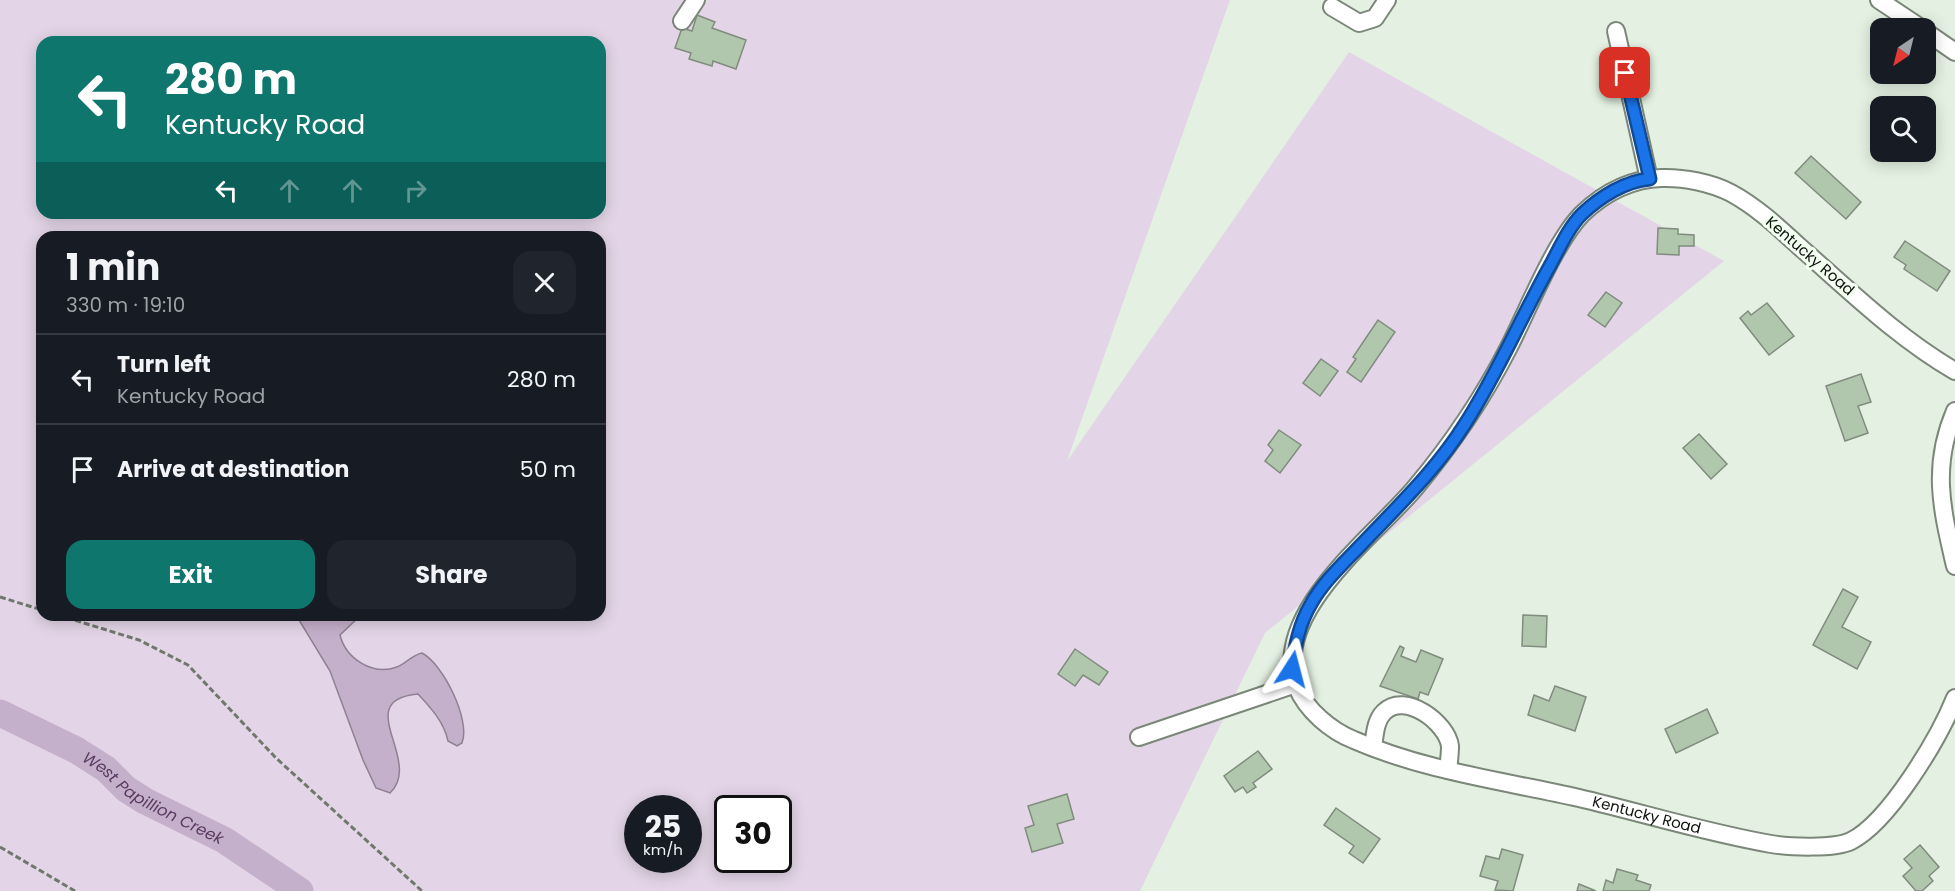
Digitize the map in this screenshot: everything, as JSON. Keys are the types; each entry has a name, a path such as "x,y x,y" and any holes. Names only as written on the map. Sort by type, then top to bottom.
{"street":[{"path":"682,21 696,0"},
{"path":"1332,7 1359,23 1376,18 1388,0"},
{"path":"1879,0 1906,18"},
{"path":"1616,31 1650,179"},
{"path":"1936,37 1952,44"},
{"name":"Kentucky Road","path":"1955,371 1897,332 1758,210 1727,190 1666,177 1634,180 1608,194 1582,214 1568,233 1540,282 1507,352 1465,426 1413,491 1345,562 1311,602 1295,646 1292,669 1296,684 1313,711 1334,730 1373,747 1448,770 1775,845 1847,843 1866,831 1889,806 1947,717 1955,698"},
{"path":"1955,411 1943,448 1939,476 1942,506 1955,566"},
{"path":"1139,737 1296,684"},
{"path":"1373,747 1377,722 1386,710 1397,705 1407,705 1429,716 1443,731 1450,745 1448,770"}],"path":[{"path":"0,597 36,608"},
{"path":"77,621 139,640 188,665 276,758 422,891"},
{"path":"0,847 75,891"}],"shaded area":[{"path":"0,0 1230,0 1067,461 1349,52 1724,261 1265,633 1140,891 0,891"},
{"path":"300,621 355,621 340,635 343,644 354,658 370,667 388,669 397,667 422,653 438,668 459,707 464,733 462,743 457,746 448,741 440,721 418,694 399,699 390,708 388,720 399,765 398,780 390,793 376,788 363,760 330,671"}],"building":[{"path":"697,15 715,22 712,28 746,40 736,69 713,61 712,66 689,59 691,53 675,48 682,28 692,31"},
{"path":"1811,156 1861,202 1846,219 1795,173"},
{"path":"1658,228 1678,229 1678,234 1694,235 1694,246 1679,246 1679,255 1657,254"},
{"path":"1905,241 1950,271 1937,291 1904,269 1906,265 1894,257"},
{"path":"1606,292 1622,303 1605,327 1588,315"},
{"path":"1767,303 1794,336 1769,355 1740,318 1748,311 1751,315"},
{"path":"1378,320 1395,332 1361,382 1347,372 1356,359 1353,357"},
{"path":"1321,359 1338,371 1320,396 1303,383"},
{"path":"1861,374 1871,402 1858,406 1868,433 1845,441 1826,386"},
{"path":"1279,430 1301,445 1280,473 1265,461 1273,450 1268,445"},
{"path":"1699,434 1727,464 1711,479 1683,448"},
{"path":"1843,589 1858,597 1842,627 1871,642 1857,669 1813,645"},
{"path":"1523,615 1547,616 1546,647 1522,646"},
{"path":"1400,646 1404,648 1401,656 1416,662 1421,650 1443,659 1428,695 1420,692 1418,699 1380,686"},
{"path":"1075,649 1108,672 1099,685 1083,675 1075,686 1058,674"},
{"path":"1555,686 1586,697 1575,731 1528,715 1534,695 1549,701"},
{"path":"1707,709 1718,733 1676,753 1665,729"},
{"path":"1258,751 1272,769 1253,783 1256,787 1247,793 1243,787 1235,792 1224,776"},
{"path":"1067,794 1074,819 1057,824 1063,843 1032,852 1025,828 1034,825 1028,806"},
{"path":"1336,808 1380,839 1363,863 1349,853 1354,846 1324,825"},
{"path":"1920,845 1939,867 1929,876 1933,881 1922,891 1916,891 1903,876 1912,868 1904,859"},
{"path":"1502,849 1523,855 1513,891 1495,890 1498,881 1480,876 1486,856 1499,859"},
{"path":"1617,869 1638,875 1636,880 1651,885 1649,891 1603,891 1606,880 1613,883"},
{"path":"1579,884 1596,891 1577,891"}],"waterway":[{"name":"West Papillion Creek","path":"0,713 76,750 106,769 126,789 145,801 224,840 300,891"}],"route":[{"path":"1292,669 1295,646 1311,602 1345,562 1413,491 1465,426 1507,352 1540,282 1568,233 1582,214 1608,194 1634,180 1650,179 1625,73"}]}
